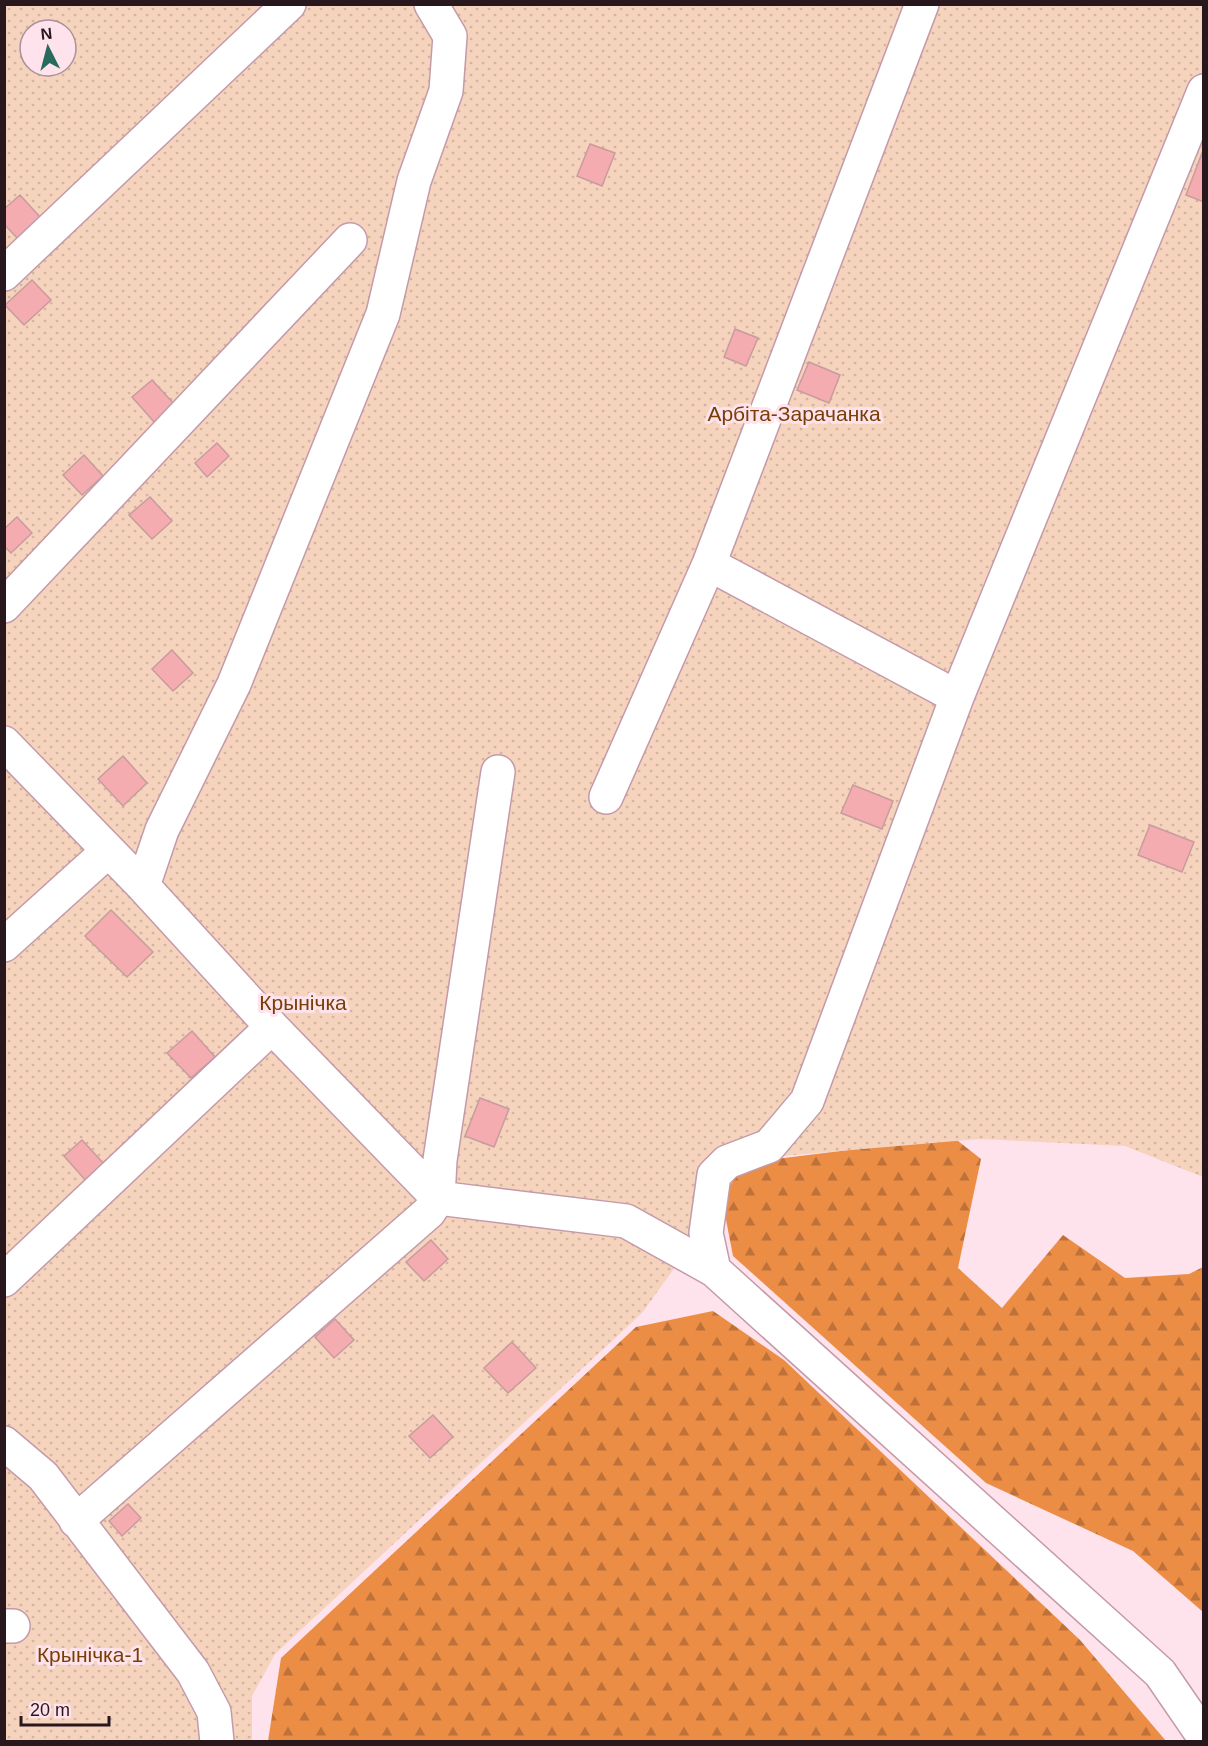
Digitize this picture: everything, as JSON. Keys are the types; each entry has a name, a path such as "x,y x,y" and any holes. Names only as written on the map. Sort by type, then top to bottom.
{"street":[{"path":"4,274 289,4"},
{"path":"143,886 162,830 234,684 383,314 414,181 446,91 450,36 431,4"},
{"path":"606,797 709,564 922,4"},
{"path":"714,1270 705,1233 714,1175 728,1162 769,1146 807,1101 957,697 1203,91"},
{"path":"4,606 350,240"},
{"path":"709,564 957,697"},
{"path":"4,743 143,886 272,1027 438,1198 626,1221 714,1270 1160,1672 1203,1737"},
{"path":"76,1521 429,1212 438,1198 440,1160 498,772"},
{"path":"4,945 108,850"},
{"path":"4,1280 272,1027"},
{"path":"4,1443 43,1476 193,1672 214,1712 217,1742"}],"green space":[{"path":"5,5 1203,5 1203,1177 1125,1146 979,1139 749,1159 725,1186 699,1234 642,1313 275,1654 252,1696 252,1741 5,1742"},
{"path":"953,1137 981,1159 958,1268 1002,1308 1063,1235 1125,1278 1189,1274 1203,1267 1203,1612 1133,1551 986,1483 733,1256 722,1199 744,1163"},
{"path":"713,1311 784,1360 1080,1640 1166,1741 268,1741 281,1658 636,1327"}],"building":[{"path":"590,144 615,153 602,186 577,176"},
{"path":"1202,153 1204,153 1204,202 1186,195"},
{"path":"20,195 41,218 18,239 4,224 4,209"},
{"path":"32,280 51,300 24,325 5,305"},
{"path":"735,329 758,338 746,366 724,357"},
{"path":"809,362 840,375 829,403 797,390"},
{"path":"152,380 175,405 155,423 132,397"},
{"path":"217,443 229,456 207,477 195,463"},
{"path":"84,455 103,476 82,495 63,475"},
{"path":"150,497 172,521 152,539 129,515"},
{"path":"17,517 32,533 11,553 4,546 4,529"},
{"path":"172,650 193,673 173,691 152,669"},
{"path":"123,756 147,783 123,806 98,779"},
{"path":"853,785 893,801 882,829 841,813"},
{"path":"1150,825 1194,842 1182,872 1138,855"},
{"path":"111,910 153,952 127,977 85,936"},
{"path":"192,1031 215,1057 191,1078 167,1053"},
{"path":"480,1098 509,1109 494,1147 465,1136"},
{"path":"82,1140 105,1165 87,1182 64,1156"},
{"path":"431,1240 448,1259 424,1281 406,1262"},
{"path":"335,1319 354,1340 334,1358 315,1337"},
{"path":"512,1342 536,1368 508,1393 484,1368"},
{"path":"433,1415 453,1437 430,1458 409,1436"},
{"path":"128,1504 141,1518 122,1536 109,1521"}],"park label":[{"name":"Арбіта-Зарачанка","path":"794,414"},
{"name":"Крынічка","path":"303,1003"},
{"name":"Крынічка-1","path":"90,1655"}]}
